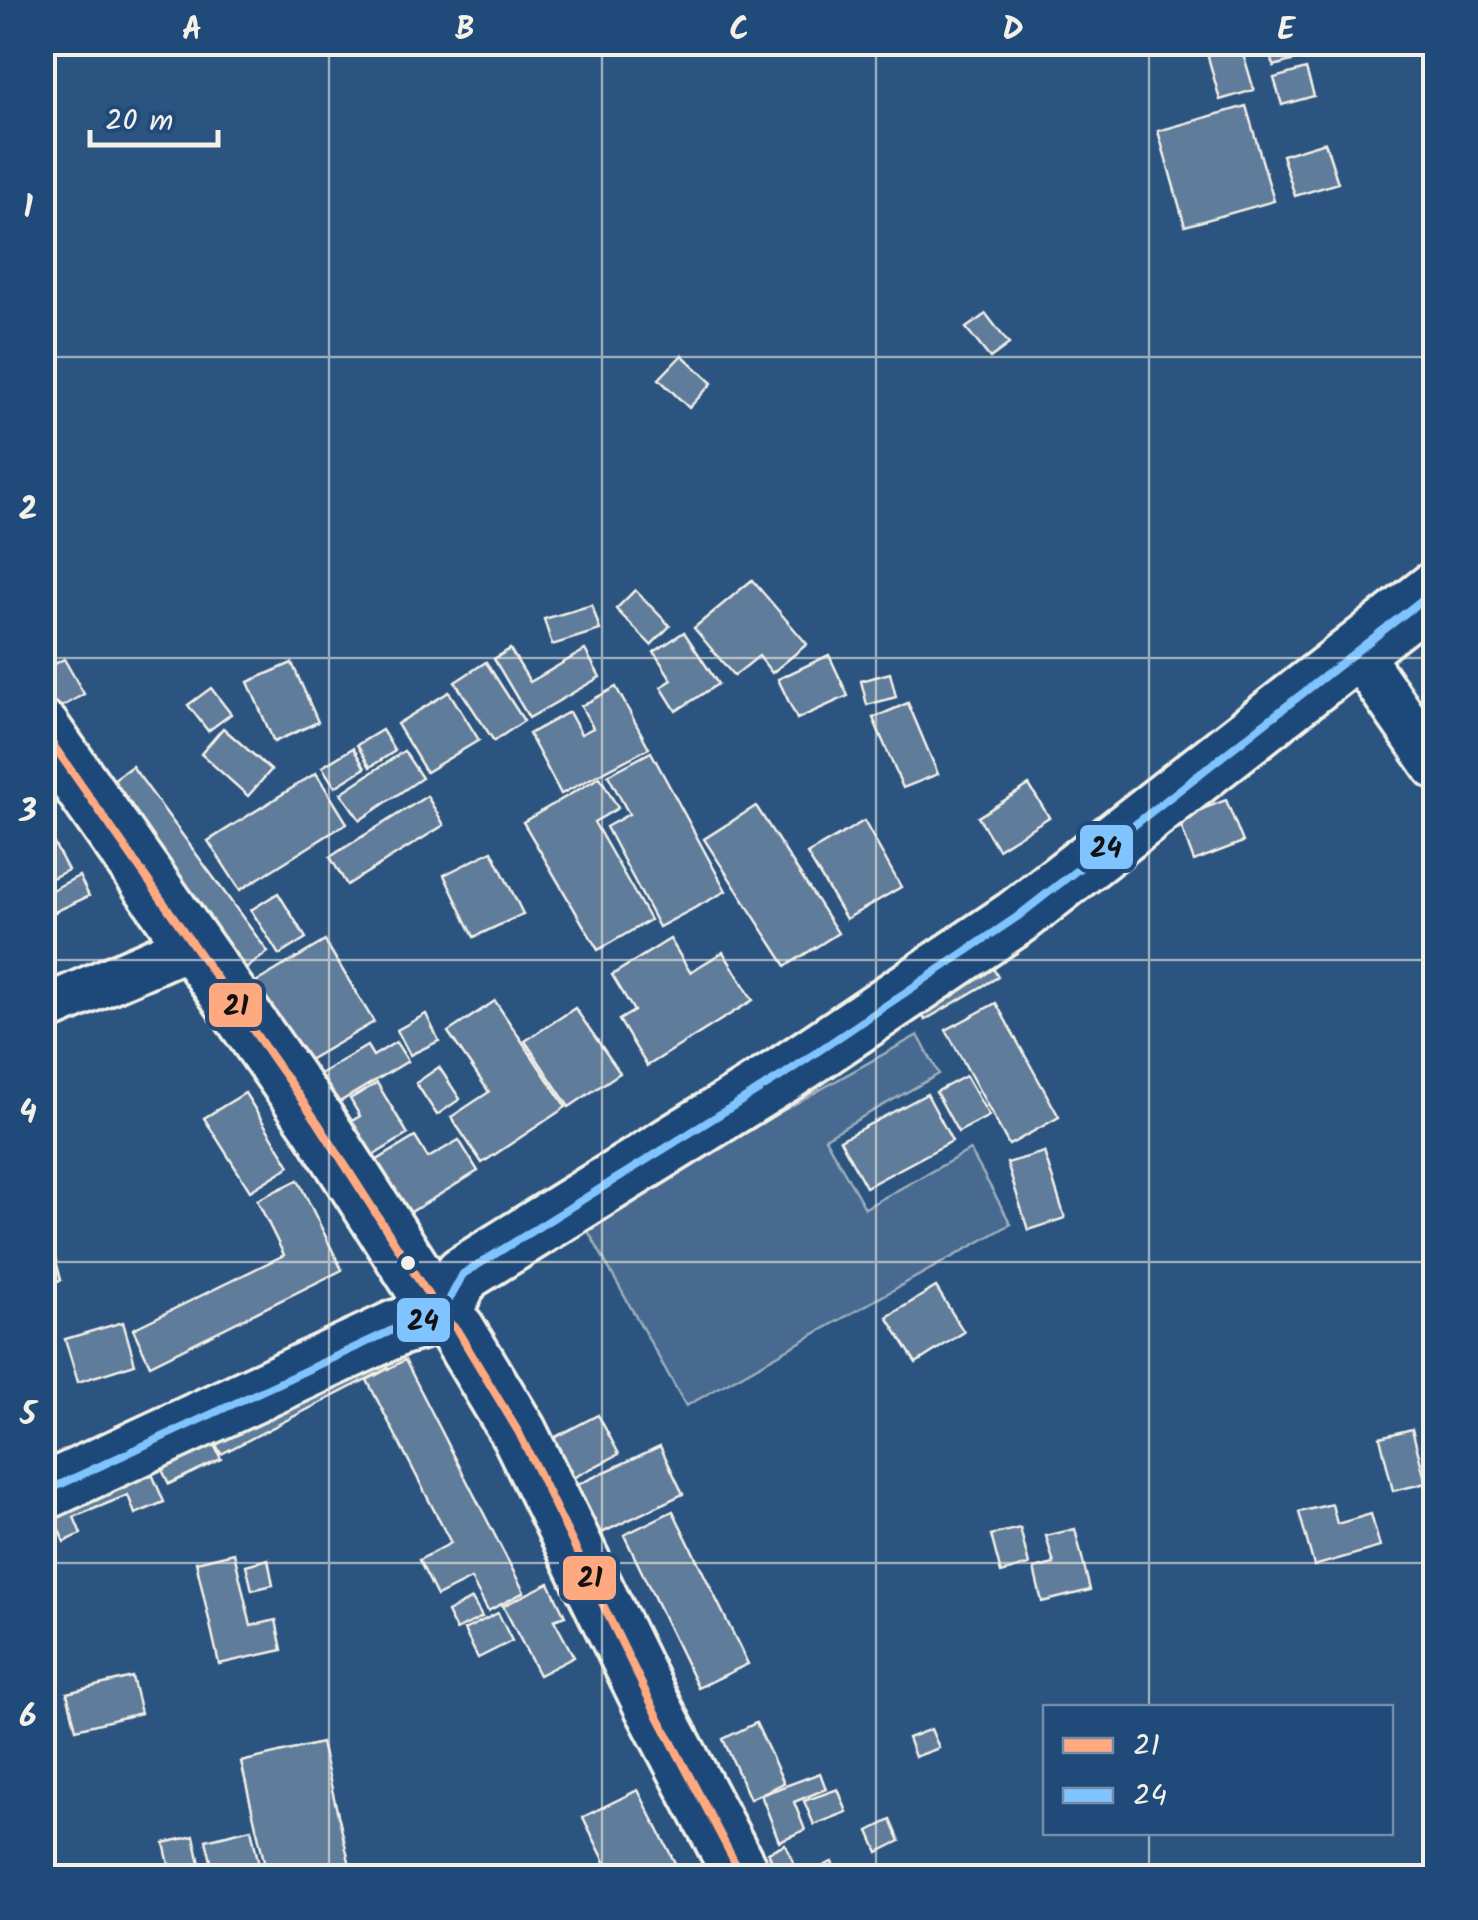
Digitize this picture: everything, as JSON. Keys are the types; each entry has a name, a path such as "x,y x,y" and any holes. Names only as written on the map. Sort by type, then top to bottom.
{"main road":[{"path":"42,1493 397,1328 441,1315 462,1274 783,1075 1017,917 1436,589"},
{"path":"42,729 318,1123 441,1315 457,1330 519,1432 650,1701 743,1878"}],"street":[{"path":"1356,652 1436,766"},
{"path":"42,1010 195,943"}],"shaded area":[{"path":"918,1035 939,1074 825,1138 865,1208 970,1150 1011,1224 686,1406 583,1222"}],"building":[{"path":"1267,42 1324,42 1326,51 1274,66"},
{"path":"1240,43 1254,90 1220,100 1207,53"},
{"path":"1306,69 1314,96 1282,105 1274,78"},
{"path":"1246,106 1274,201 1185,226 1158,131"},
{"path":"1325,142 1338,183 1295,196 1282,155"},
{"path":"986,314 1009,344 990,358 966,328"},
{"path":"682,355 712,383 689,408 659,379"},
{"path":"752,580 807,644 772,673 759,656 734,676 694,628"},
{"path":"635,590 670,626 651,645 616,609"},
{"path":"592,605 600,630 552,645 544,619"},
{"path":"684,632 718,684 676,711 661,687 672,680 654,652"},
{"path":"510,649 530,682 585,650 600,677 529,718 494,659"},
{"path":"829,655 848,696 797,719 778,679"},
{"path":"64,659 84,694 42,718 42,671"},
{"path":"486,662 524,721 494,741 455,682"},
{"path":"292,663 318,722 274,742 248,682"},
{"path":"890,673 896,697 867,705 861,681"},
{"path":"616,687 649,748 561,794 529,734 569,712 581,734 593,728 581,706"},
{"path":"211,688 231,714 208,731 188,705"},
{"path":"449,692 479,740 426,772 397,724"},
{"path":"908,703 938,774 903,788 873,718"},
{"path":"223,728 271,770 248,796 201,754"},
{"path":"382,730 395,751 370,767 357,745"},
{"path":"353,748 365,768 335,787 322,767"},
{"path":"404,751 422,778 360,820 341,793"},
{"path":"651,752 726,891 659,927 606,827 629,814 608,775"},
{"path":"132,766 268,952 219,989 83,802"},
{"path":"316,773 347,823 240,890 208,841"},
{"path":"600,777 618,808 594,822 650,920 598,950 523,822"},
{"path":"1029,785 1049,817 998,849 978,817"},
{"path":"427,796 444,825 347,885 330,857"},
{"path":"1226,800 1243,842 1194,861 1178,818"},
{"path":"756,806 838,933 786,966 704,839"},
{"path":"864,821 901,887 846,919 807,854"},
{"path":"52,840 68,870 42,883 42,845"},
{"path":"492,851 523,914 474,937 444,875"},
{"path":"79,876 89,896 42,918 42,895"},
{"path":"278,893 306,938 279,955 251,910"},
{"path":"670,939 690,972 723,952 753,1000 647,1066 619,1020 634,1011 612,975"},
{"path":"325,941 374,1022 280,1077 231,997"},
{"path":"982,949 998,977 925,1020 909,991"},
{"path":"495,1001 566,1107 482,1163 451,1117 489,1092 448,1032"},
{"path":"996,1003 1059,1117 1009,1145 946,1030"},
{"path":"575,1008 620,1073 569,1107 525,1041"},
{"path":"426,1014 439,1041 410,1055 397,1030"},
{"path":"396,1042 408,1061 316,1116 298,1087 367,1046 373,1056"},
{"path":"439,1067 460,1099 437,1115 416,1083"},
{"path":"966,1076 989,1116 958,1132 936,1092"},
{"path":"377,1083 408,1134 351,1169 330,1134 360,1116 350,1099"},
{"path":"245,1093 290,1166 250,1191 204,1118"},
{"path":"927,1094 952,1141 866,1187 840,1140"},
{"path":"415,1137 428,1158 459,1140 478,1171 388,1226 356,1173"},
{"path":"1044,1152 1065,1218 1028,1230 1007,1163"},
{"path":"298,1180 342,1270 150,1365 133,1329 284,1255 257,1200"},
{"path":"52,1245 61,1280 42,1285 42,1247"},
{"path":"936,1287 964,1332 916,1363 887,1317"},
{"path":"123,1322 135,1364 78,1382 65,1339"},
{"path":"370,1331 388,1368 221,1454 202,1418"},
{"path":"405,1360 524,1592 488,1611 471,1579 437,1596 419,1560 451,1543 367,1380"},
{"path":"598,1415 619,1454 561,1484 540,1445"},
{"path":"203,1422 221,1459 169,1484 151,1447"},
{"path":"1412,1429 1426,1483 1393,1491 1380,1437"},
{"path":"660,1446 683,1494 587,1540 564,1491"},
{"path":"144,1455 164,1502 135,1514 128,1495 74,1517 81,1534 64,1542 44,1494"},
{"path":"1332,1504 1337,1524 1371,1514 1380,1547 1314,1566 1299,1512"},
{"path":"673,1511 748,1664 698,1688 624,1535"},
{"path":"1020,1528 1029,1565 1001,1573 991,1535"},
{"path":"1075,1529 1090,1590 1042,1602 1034,1569 1054,1564 1046,1536"},
{"path":"234,1553 251,1626 276,1620 282,1650 219,1664 196,1562"},
{"path":"268,1559 273,1585 252,1590 246,1565"},
{"path":"549,1583 565,1616 554,1620 574,1657 539,1675 503,1606"},
{"path":"472,1599 482,1617 456,1630 447,1612"},
{"path":"498,1613 512,1641 478,1658 464,1630"},
{"path":"132,1677 141,1713 76,1729 67,1693"},
{"path":"756,1723 784,1783 750,1799 723,1739"},
{"path":"931,1729 939,1748 915,1757 908,1738"},
{"path":"321,1743 353,1878 268,1878 241,1762"},
{"path":"820,1773 826,1789 794,1802 805,1830 779,1841 761,1795"},
{"path":"838,1789 847,1812 814,1825 804,1801"},
{"path":"638,1790 677,1867 657,1878 613,1878 583,1817"},
{"path":"891,1820 900,1841 878,1852 869,1831"},
{"path":"251,1829 262,1878 215,1878 206,1840"},
{"path":"194,1836 203,1878 172,1878 164,1843"},
{"path":"785,1844 798,1872 779,1878 768,1852"},
{"path":"832,1862 840,1878 799,1878"}],"transit line":[{"name":"24","path":"42,1493 397,1328 441,1315 463,1274 783,1075 1017,917 1436,589"},
{"name":"21","path":"42,729 318,1123 441,1315 457,1330 519,1433 650,1701 743,1878"}]}
